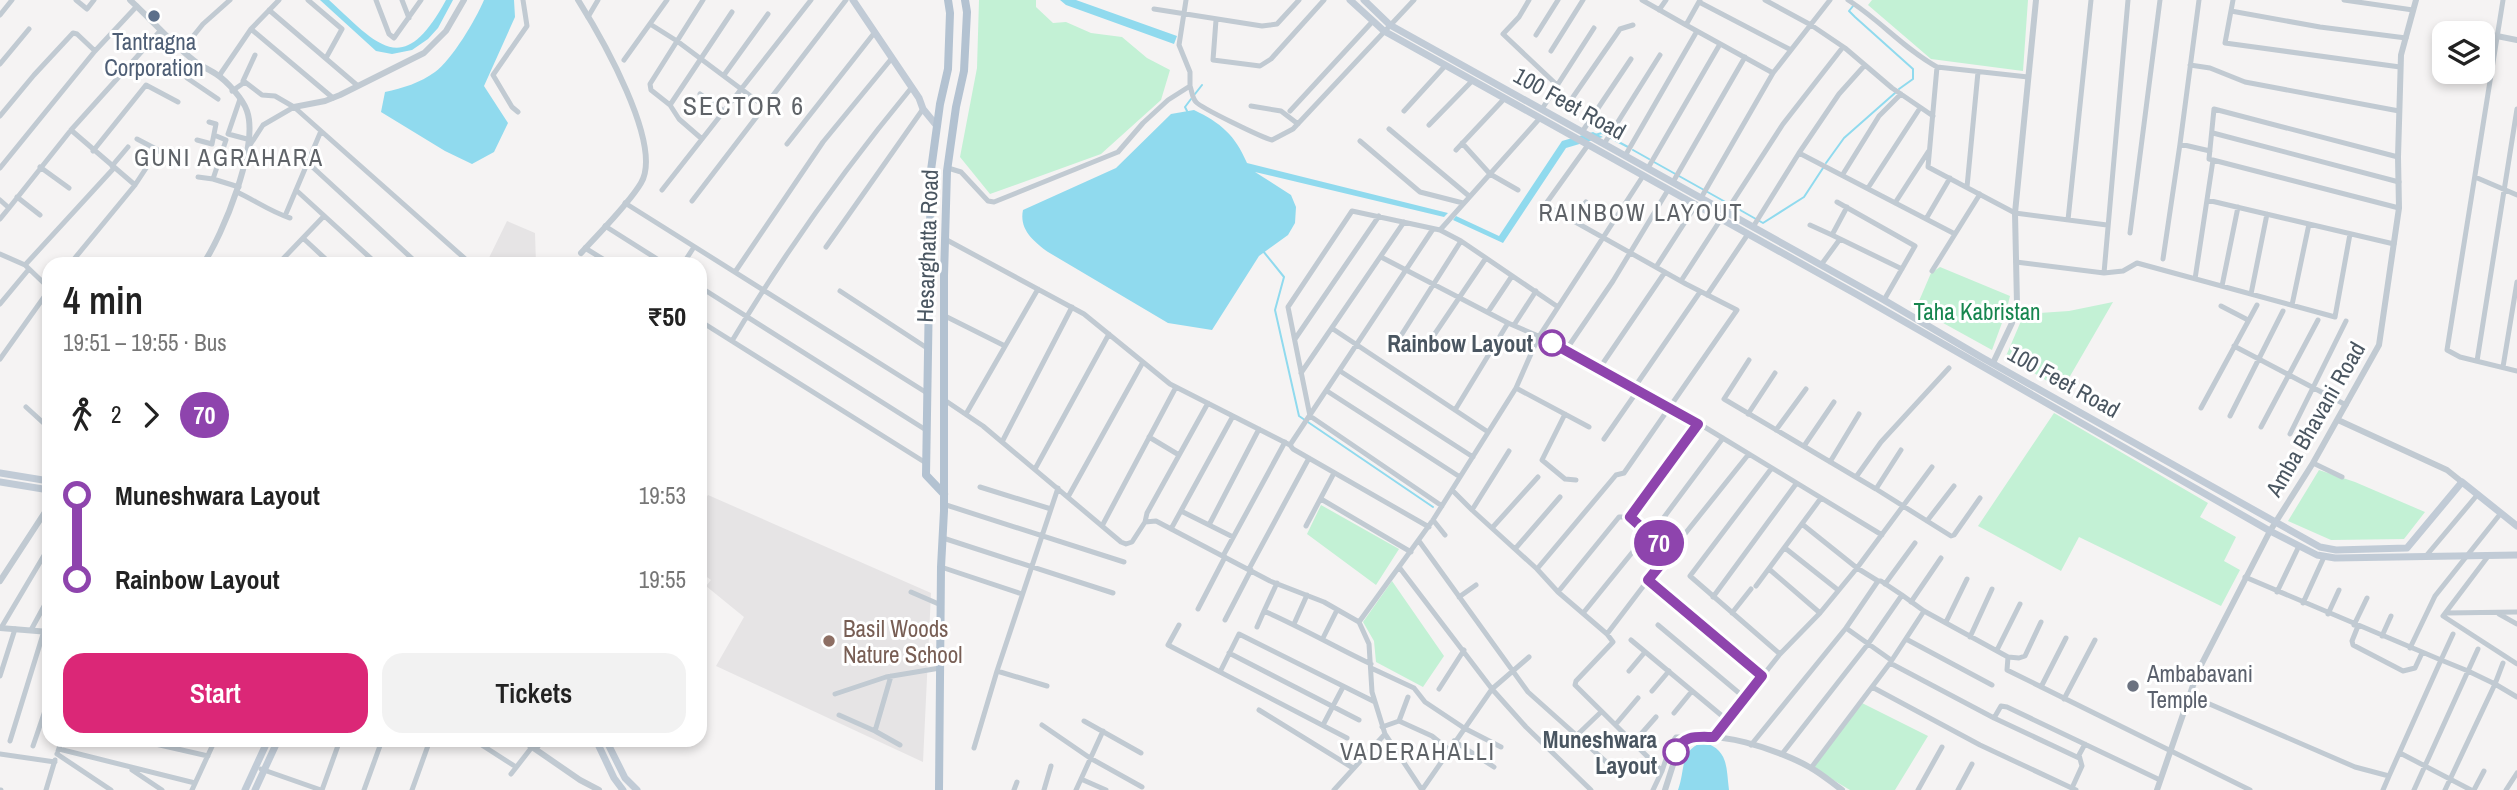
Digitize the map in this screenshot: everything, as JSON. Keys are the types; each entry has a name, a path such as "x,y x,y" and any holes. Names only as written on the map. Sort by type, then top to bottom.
{"main road":[{"path":"853,0 912,87 923,109 937,126"},
{"name":"Hesarghatta Road","path":"944,494 926,475 926,430 931,170 948,69 948,0"},
{"name":"Hesarghatta Road","path":"939,786 945,239 948,168 964,71 967,12 965,0"},
{"name":"100 Feet Road","path":"1350,0 1373,21 1542,109 1588,145 1625,156 1648,168 1671,186 1726,212 1751,230 2299,546 2325,557 2517,555"},
{"name":"100 Feet Road","path":"1364,0 1387,28 1445,66 1540,118 1582,132 1643,176 1671,186"},
{"name":"100 Feet Road","path":"1698,201 1721,219 1751,230 1821,264 2275,523 2328,549 2407,548 2462,482"},
{"path":"0,473 42,480"},
{"path":"0,482 42,489"},
{"path":"2462,482 2517,526"},
{"path":"245,790 265,747"},
{"path":"255,790 275,747"},
{"path":"600,747 623,790"},
{"path":"610,747 625,778 637,790"},
{"path":"932,790 939,786"}],"street":[{"path":"0,15 12,0"},
{"path":"76,0 87,9 94,0"},
{"path":"182,50 203,24 230,0"},
{"path":"219,76 251,29 279,0"},
{"path":"308,0 342,29 326,58"},
{"path":"376,0 389,34 394,38 421,0"},
{"path":"402,0 409,18"},
{"path":"247,149 263,125 294,107 333,98 417,57 446,31 464,0"},
{"path":"518,113 493,75 527,26 523,0"},
{"path":"578,0 619,75 646,144 647,163 644,177 583,251 596,257"},
{"path":"588,17 598,0"},
{"path":"624,60 667,0"},
{"path":"702,139 679,119 670,105 651,90 650,84 703,0"},
{"path":"662,190 811,0"},
{"path":"692,201 846,0"},
{"path":"1186,0 1179,45 1190,72 1194,100 1202,107 1242,125 1262,138 1272,140 1298,124 1414,0"},
{"path":"1154,9 1262,26 1278,24 1299,0"},
{"path":"1216,20 1213,60 1260,66 1271,59 1324,0"},
{"path":"1529,0 1519,17 1503,34 1558,85"},
{"path":"1536,35 1558,0"},
{"path":"1551,51 1583,0"},
{"path":"1642,0 1773,73"},
{"path":"1660,10 1666,0"},
{"path":"1765,0 1811,25 1843,47 1933,116"},
{"path":"1656,267 1773,73 1830,0"},
{"path":"1849,0 1937,67 2028,77"},
{"path":"1993,363 2015,311 2015,213 2036,0"},
{"path":"2068,220 2091,0"},
{"path":"2104,273 2128,0"},
{"path":"2130,233 2160,0"},
{"path":"2163,259 2199,0"},
{"path":"2233,0 2225,43 2400,67"},
{"path":"2344,0 2413,10"},
{"name":"Amba Bhavani Road","path":"2157,790 2198,671 2270,531 2313,463 2379,345 2399,208 2400,67 2416,0"},
{"path":"2503,0 2447,351 2517,370"},
{"path":"1686,25 1700,1 1791,50"},
{"path":"0,168 136,3 182,50 198,64 219,76 248,112 247,149 238,190 209,257"},
{"path":"269,10 358,86"},
{"path":"2231,11 2320,27 2406,38"},
{"path":"670,105 732,12"},
{"path":"724,75 768,15"},
{"path":"1290,111 1373,21"},
{"path":"650,24 764,106"},
{"path":"1573,97 1620,29 1633,25"},
{"path":"0,64 29,29"},
{"path":"251,29 333,98"},
{"path":"1542,109 1594,29"},
{"path":"0,219 71,130 161,30"},
{"path":"1625,156 1697,31"},
{"path":"787,144 875,32"},
{"path":"0,116 73,33 96,51"},
{"path":"2497,36 2517,40"},
{"path":"1648,168 1720,44"},
{"path":"1726,212 1790,115 1843,47"},
{"path":"1602,148 1660,54"},
{"path":"232,91 243,81 255,55"},
{"path":"735,272 822,142 892,57"},
{"path":"1566,350 1671,186 1745,57"},
{"path":"1582,132 1631,59"},
{"path":"198,64 187,78 218,99"},
{"path":"1707,295 1839,94 1865,65"},
{"path":"2190,65 2210,68 2245,82 2399,111"},
{"path":"1404,111 1445,66"},
{"path":"1937,67 1928,167 2015,213 2107,225"},
{"path":"1967,187 1978,72"},
{"path":"243,81 262,94 275,96 294,107 463,257"},
{"path":"1429,125 1472,81"},
{"path":"93,151 146,85 178,102"},
{"path":"948,168 961,172 988,201 995,202 1118,152 1168,100 1190,86"},
{"path":"732,341 762,290 859,151 912,87"},
{"path":"700,94 724,111"},
{"path":"1843,174 1879,116 1901,94"},
{"path":"240,99 228,134 247,139"},
{"path":"1456,150 1504,99"},
{"path":"1251,106 1282,111 1298,124"},
{"path":"1868,188 1920,108"},
{"path":"826,247 923,109"},
{"path":"2398,158 2214,109 2208,159 2399,208"},
{"path":"2477,361 2517,109"},
{"path":"1198,609 1233,537 1288,444 1310,416 1408,270 1436,230 1451,217 1540,118"},
{"path":"197,140 212,144 216,124 209,122"},
{"path":"1389,129 1469,196"},
{"path":"71,130 135,185"},
{"path":"198,177 213,179 238,190 272,212 287,217 321,131"},
{"path":"2213,133 2399,182"},
{"path":"213,179 226,139 214,135"},
{"path":"76,257 135,185 158,149 137,139"},
{"path":"1360,141 1420,192 1463,203"},
{"path":"1462,143 1490,174 1518,190"},
{"path":"2180,144 2210,150"},
{"path":"1537,569 1616,475 1624,473 1737,310 1545,205 1588,145"},
{"path":"0,304 27,267 128,147"},
{"path":"1895,203 1930,150"},
{"path":"1799,153 1955,234"},
{"path":"2195,279 2213,160"},
{"path":"307,162 410,257"},
{"path":"40,167 69,188"},
{"path":"1359,622 1429,527 1516,388 1539,337 1643,176"},
{"path":"2475,177 2517,195"},
{"path":"1926,219 1950,178"},
{"path":"296,190 369,257"},
{"path":"1932,271 1980,194"},
{"path":"17,197 40,215"},
{"path":"2207,200 2394,244"},
{"path":"0,201 9,208"},
{"path":"1573,220 1586,202"},
{"path":"1837,202 1915,246 1885,300"},
{"path":"625,203 927,393"},
{"path":"1832,235 1847,207"},
{"path":"2222,286 2238,207"},
{"path":"1442,506 1310,416 1288,307 1352,211 1436,230 1461,241 1558,307"},
{"path":"2251,294 2267,214"},
{"path":"288,257 324,216"},
{"path":"1295,339 1379,216"},
{"path":"1681,281 1721,219"},
{"path":"1301,373 1404,222"},
{"path":"2292,305 2309,224"},
{"path":"1810,225 1902,269"},
{"path":"604,226 654,257"},
{"path":"2016,261 2104,273 2123,271 2137,263 2335,317 2350,234"},
{"path":"303,238 323,257"},
{"path":"945,239 1084,314 1176,387 1288,444 1429,527"},
{"path":"1821,264 1840,239"},
{"path":"1402,334 1461,241"},
{"path":"688,257 694,247"},
{"path":"0,265 3,256 27,267 42,282"},
{"path":"1381,257 1566,350 1723,438 1882,535"},
{"path":"1432,338 1486,258"},
{"path":"1599,369 1664,272"},
{"path":"1488,312 1512,276"},
{"path":"2503,368 2517,282"},
{"path":"966,414 1038,289"},
{"path":"707,291 926,430"},
{"path":"841,291 927,348"},
{"path":"1455,410 1536,291"},
{"path":"1604,439 1700,292"},
{"path":"0,359 42,299"},
{"path":"2202,408 2257,305"},
{"path":"2221,306 2248,320"},
{"path":"1002,442 1072,307"},
{"path":"2230,416 2283,311"},
{"path":"943,315 1004,346"},
{"path":"2261,427 2318,320"},
{"path":"2290,434 2346,321"},
{"path":"707,325 926,463"},
{"path":"1333,329 1488,432"},
{"path":"1035,469 1109,334"},
{"path":"2234,346 2346,405"},
{"path":"1749,360 1723,398 1927,521 1954,535 1980,498"},
{"path":"1068,497 1143,362"},
{"path":"1856,477 1881,442 1949,368"},
{"path":"1340,371 1472,457"},
{"path":"1748,414 1775,373"},
{"path":"1102,526 1176,387"},
{"path":"1516,388 1589,428"},
{"path":"1776,430 1805,389"},
{"path":"1327,391 1460,477"},
{"path":"943,399 1002,442 1126,544 1132,542 1145,522 1147,513 1208,403"},
{"path":"1804,446 1834,402"},
{"path":"26,407 42,422"},
{"path":"1565,414 1542,460 1565,479 1576,480"},
{"path":"1830,462 1859,414"},
{"path":"1171,529 1233,416"},
{"path":"2338,420 2448,470 2462,482"},
{"path":"1630,517 1698,424"},
{"path":"1209,525 1259,429"},
{"path":"1149,438 1179,455"},
{"path":"1584,612 1649,535 1723,438"},
{"path":"1877,489 1900,450"},
{"path":"1472,510 1509,451"},
{"path":"1607,634 1748,455"},
{"path":"1225,620 1309,458"},
{"path":"2313,463 2342,477"},
{"path":"1714,737 1780,654 1857,568 1932,467"},
{"path":"1771,469 1690,576 1780,654"},
{"path":"1307,526 1334,473"},
{"path":"1492,528 1538,477"},
{"path":"1713,597 1796,484"},
{"path":"1927,521 1955,486"},
{"path":"980,487 1051,509"},
{"path":"974,748 1058,488"},
{"path":"1452,490 1613,642 1574,683 1662,771"},
{"path":"2426,556 2478,494"},
{"path":"1515,549 1560,497"},
{"path":"1732,612 1769,569 1821,498"},
{"path":"1321,499 1411,552"},
{"path":"943,504 1124,562"},
{"path":"1181,511 1233,537"},
{"path":"2410,648 2435,596 2501,513"},
{"path":"0,581 3,570 42,516"},
{"path":"1558,592 1619,517 1630,517 1670,553"},
{"path":"1433,520 1445,535"},
{"path":"1145,522 1156,522 1171,529 1359,622 1369,645 1375,702 1382,727 1422,790 1492,689 1529,657"},
{"path":"1802,524 1857,568 1924,611 2008,657 2025,656 2041,622"},
{"path":"943,538 1113,593"},
{"path":"1419,541 1528,692 1575,737 1622,776"},
{"path":"1885,584 1915,543"},
{"path":"2277,592 2299,546"},
{"path":"1785,548 1838,590"},
{"path":"2490,555 2443,616 2517,664"},
{"path":"2303,603 2325,557"},
{"path":"1911,601 1941,558"},
{"path":"42,559 1,628 42,631"},
{"path":"941,567 1022,594"},
{"path":"1399,567 1492,689 1526,727 1591,790"},
{"path":"1769,569 1820,612"},
{"path":"2245,577 2468,671 2517,697"},
{"path":"1946,622 1967,579"},
{"path":"1648,580 1762,676"},
{"path":"1751,745 1846,628 1878,581"},
{"path":"1257,627 1277,583"},
{"path":"1460,597 1476,585"},
{"path":"1970,637 1992,589"},
{"path":"2328,614 2339,590"},
{"path":"911,592 941,605"},
{"path":"1294,624 1307,595"},
{"path":"1782,754 1868,644 1902,595"},
{"path":"2367,598 2356,625 2353,645 2403,671 2415,668 2422,653"},
{"path":"1997,650 2020,604"},
{"path":"30,630 42,609"},
{"path":"1323,638 1337,610"},
{"path":"1264,611 1323,638 1331,645 1414,688 1425,702 1464,728 1502,747"},
{"path":"1811,768 1891,662 1924,611"},
{"path":"2446,612 2517,612"},
{"path":"2497,612 2517,624"},
{"path":"2382,636 2391,616"},
{"path":"1179,625 1168,645 1347,738"},
{"path":"1658,625 1745,698"},
{"path":"1846,628 1891,662 1994,718 2079,758 2082,763 2074,789 1980,744 1872,687"},
{"path":"0,676 15,629"},
{"path":"1220,672 1239,634 1375,702"},
{"path":"2383,790 2453,634"},
{"path":"2041,687 2066,638"},
{"path":"1906,639 1992,685"},
{"path":"1631,640 1727,720"},
{"path":"2064,699 2095,640"},
{"path":"10,741 42,643"},
{"path":"2414,790 2478,649"},
{"path":"1439,689 1464,650"},
{"path":"1629,671 1645,652"},
{"path":"1229,653 1359,720"},
{"path":"2008,657 2007,670 2250,790"},
{"path":"2445,790 2503,663"},
{"path":"835,694 891,676 940,667"},
{"path":"997,671 1047,686"},
{"path":"1652,691 1669,671"},
{"path":"875,731 891,676"},
{"path":"1324,725 1343,687"},
{"path":"1674,713 1692,691"},
{"path":"2191,696 2355,767 2389,776"},
{"path":"1399,721 1408,697"},
{"path":"1615,724 1639,698"},
{"path":"1994,718 2001,706 2004,706 2160,780"},
{"path":"1259,710 1353,768"},
{"path":"1575,737 1601,712"},
{"path":"839,715 900,745"},
{"path":"1634,742 1656,717"},
{"path":"33,746 42,720"},
{"path":"1084,721 1141,753"},
{"path":"1382,727 1399,721 1432,736 1448,749"},
{"path":"1042,725 1090,758 1142,787"},
{"path":"1076,790 1102,731"},
{"path":"1334,790 1385,734"},
{"path":"1653,790 1676,737 1714,737 1782,754 1811,768 1842,790"},
{"path":"1665,790 1680,743 1689,737"},
{"path":"1454,741 1494,767"},
{"path":"2079,758 2085,744"},
{"path":"49,789 59,747"},
{"path":"175,747 208,756"},
{"path":"58,751 127,766 194,787 212,747"},
{"path":"255,767 322,790 337,747"},
{"path":"364,790 380,747"},
{"path":"412,790 425,747"},
{"path":"485,747 516,767"},
{"path":"1918,790 1941,747"},
{"path":"511,774 534,748 599,790"},
{"path":"58,751 111,790"},
{"path":"2400,753 2472,790 2484,771"},
{"path":"1,756 55,762"},
{"path":"1958,790 1972,764"},
{"path":"127,766 162,790"},
{"path":"1044,790 1051,766"},
{"path":"2506,790 2517,773"},
{"path":"1081,779 1106,790"},
{"path":"1014,790 1017,782"}],"shaded area":[{"path":"507,221 535,233 536,257 489,257"},
{"name":"Basil Woods Nature School","path":"707,496 931,593 923,762 716,666 744,617 707,587 711,580 707,577"}],"green space":[{"path":"979,0 1036,0 1036,7 1053,23 1066,22 1091,33 1122,37 1147,58 1170,70 1161,100 1101,154 990,194 960,157 977,68"},
{"path":"1872,0 2028,0 2023,71 1931,59 1868,5"},
{"name":"Taha Kabristan","path":"1940,267 2010,296 1992,350 1916,308 1931,273"},
{"path":"2113,302 2062,390 2006,356 2024,314 2069,311"},
{"path":"2054,413 2208,503 2200,517 2236,537 2224,561 2240,570 2221,606 2079,537 2061,571 1978,526"},
{"path":"2319,470 2355,482 2425,512 2404,539 2331,540 2288,521"},
{"path":"1321,505 1399,549 1376,585 1307,534"},
{"path":"1392,581 1444,656 1423,687 1376,662 1374,641 1363,622"},
{"path":"1862,703 1928,736 1895,790 1850,790 1813,768"}],"water":[{"path":"320,0 329,0 362,31 377,41 390,47 403,47 417,40 431,25 446,0 453,0 438,28 428,39 412,50 392,54 376,51"},
{"path":"484,0 514,0 515,17 484,86 508,123 494,152 472,164 445,151 381,112 385,92 417,82 442,66 463,39"},
{"path":"1060,0 1076,0 1177,36 1174,44 1066,5"},
{"path":"1194,110 1226,131 1247,163 1448,213 1444,217 1255,172 1291,195 1296,207 1295,223 1288,235 1259,256 1212,330 1168,323 1042,248 1025,229 1022,217 1023,210 1116,168 1171,114"},
{"path":"1593,132 1603,137 1566,148 1503,243 1453,220 1456,216 1499,236 1562,141"},
{"path":"1703,742 1718,750 1725,760 1729,790 1678,790 1687,755"}],"waterway":[{"path":"1853,6 1849,11 1913,69 1913,79 1899,89"},
{"path":"1195,94 1202,85"},
{"path":"1826,163 1844,138 1895,93"},
{"path":"1187,111 1185,107 1191,99"},
{"path":"1595,135 1606,135"},
{"path":"1611,138 1628,147"},
{"path":"1633,150 1649,159"},
{"path":"1654,162 1729,204"},
{"path":"1733,206 1763,223 1804,197 1823,168"},
{"path":"1263,251 1284,277 1275,310 1299,416 1433,507"}],"bus line":[{"name":"70","path":"1552,343 1698,424 1630,517 1670,553 1648,580 1762,676 1714,737 1689,737 1680,743 1676,752"}],"place":[{"name":"Tantragna Corporation","path":"154,16"},
{"name":"Rainbow Layout","path":"1552,343"},
{"name":"Basil Woods Nature School","path":"829,641"},
{"name":"Ambabavani Temple","path":"2133,686"},
{"name":"Muneshwara Layout","path":"1676,752"}],"district":[{"name":"SECTOR 6","path":"744,105"},
{"name":"GUNI AGRAHARA","path":"229,157"},
{"name":"RAINBOW LAYOUT","path":"1641,212"},
{"name":"VADERAHALLI","path":"1418,751"}]}
